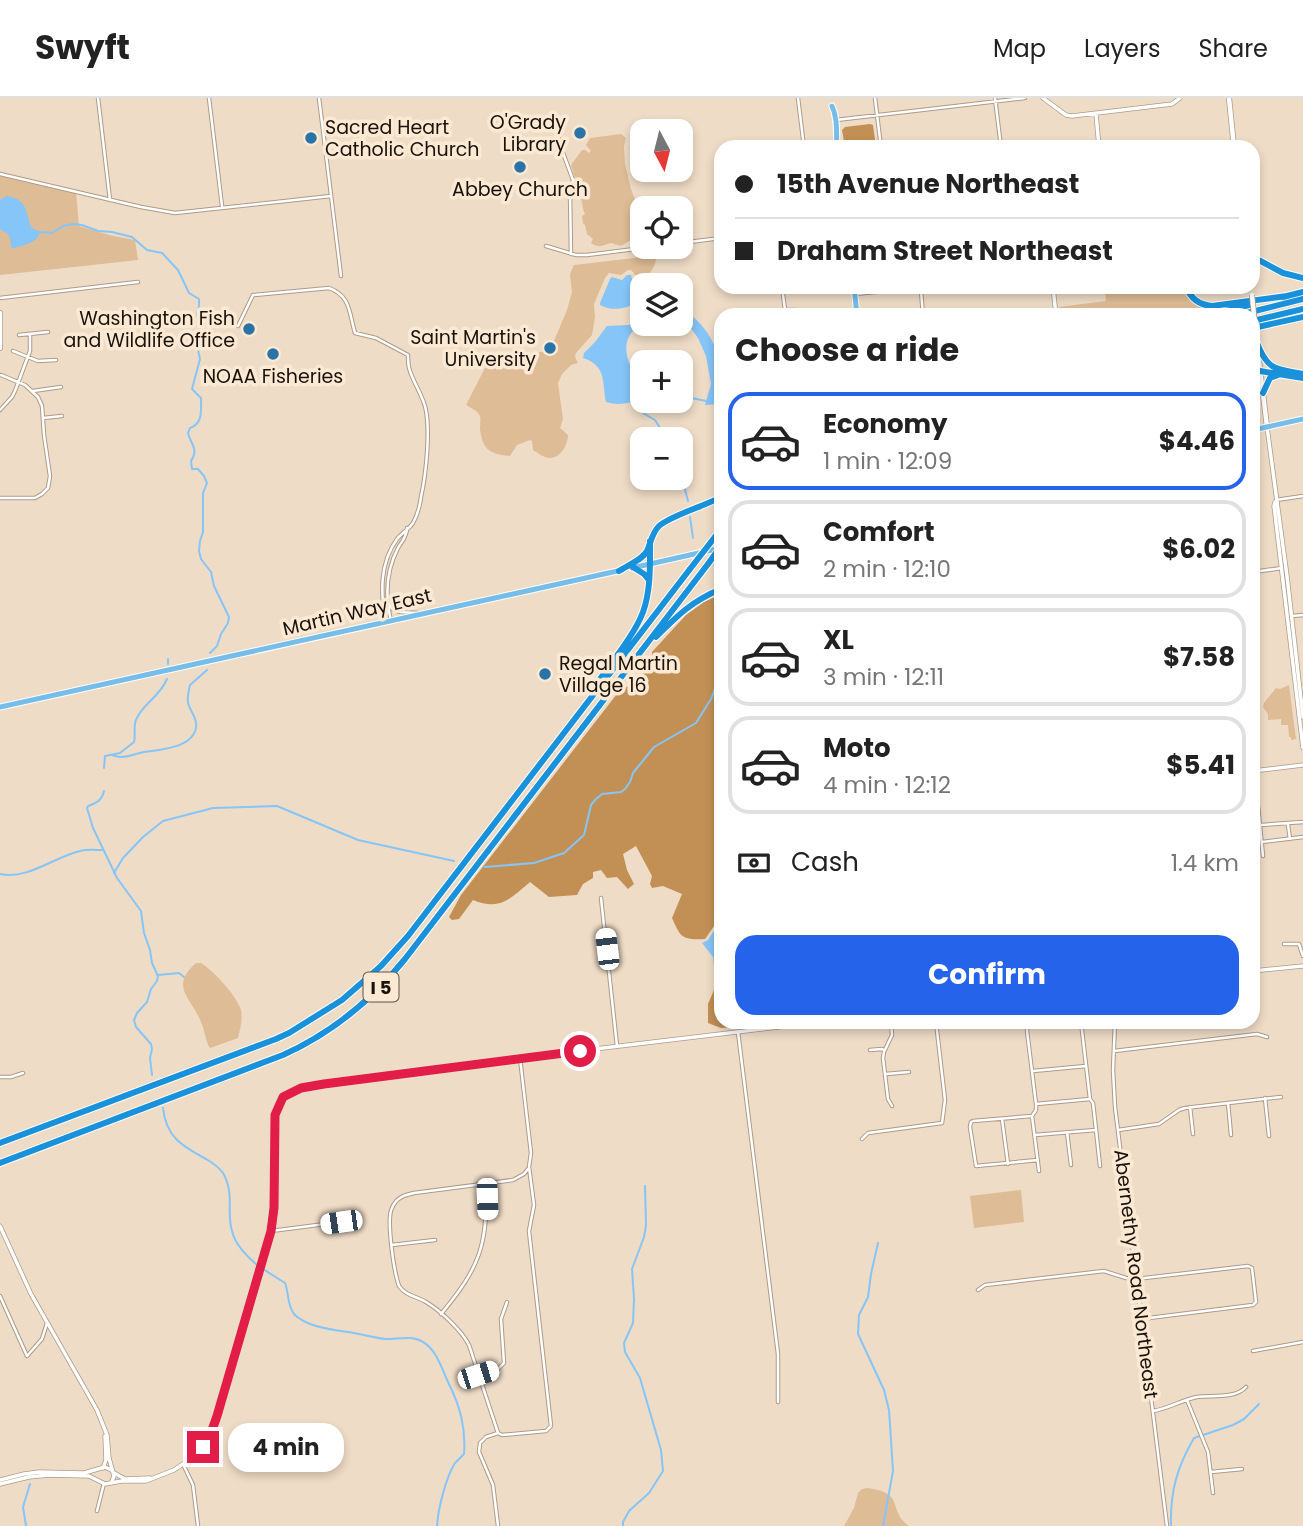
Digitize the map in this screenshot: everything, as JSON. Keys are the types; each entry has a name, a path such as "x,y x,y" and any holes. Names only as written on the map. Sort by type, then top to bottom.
{"highway":[{"path":"1260,261 1283,273 1303,278"},
{"path":"1238,308 1303,292"},
{"path":"1191,294 1201,304 1212,306 1287,296"},
{"path":"1260,310 1303,299"},
{"path":"1260,319 1303,309"},
{"path":"1260,326 1303,317"},
{"path":"1260,348 1269,365 1303,376"},
{"path":"1260,371 1303,376"},
{"path":"1263,393 1270,378 1281,375"},
{"path":"619,571 643,555 659,526 714,500"},
{"name":"I 5","path":"0,1143 276,1040 342,1000 381,966 408,936 714,537"},
{"path":"592,697 595,686 644,611 649,581 650,541"},
{"name":"I 5","path":"0,1163 283,1055 318,1037 351,1015 380,989 405,959 714,556"},
{"path":"633,568 645,574 649,581"},
{"path":"639,653 687,607 714,592"}],"main road":[{"path":"832,98 831,110 836,140"},
{"path":"1229,98 1233,140"},
{"path":"832,106 836,135"},
{"path":"855,294 856,308"},
{"path":"0,313 0,348"},
{"path":"1260,371 1267,427"},
{"path":"1260,428 1303,419"},
{"name":"Martin Way East","path":"0,708 714,549"}],"street":[{"path":"98,98 110,200"},
{"path":"209,98 222,206"},
{"path":"318,98 341,276"},
{"path":"798,98 803,140"},
{"path":"875,98 880,140"},
{"path":"836,120 1025,98"},
{"path":"1043,98 1066,115 1076,116 1172,104 1180,98"},
{"path":"996,100 1000,140"},
{"path":"1096,114 1098,140"},
{"path":"557,117 559,142 573,180 570,197 571,254"},
{"path":"0,174 175,212 331,195"},
{"path":"693,242 714,239"},
{"path":"546,246 571,254 587,255 630,250"},
{"path":"0,298 138,282"},
{"path":"237,327 253,295 329,288 344,296 355,333 376,338 408,355 409,370 426,408 428,432 421,497 413,523 395,542 381,584 388,621"},
{"path":"19,335 48,332"},
{"path":"0,410 12,397 18,382 30,351 30,334"},
{"path":"13,351 38,361 56,360"},
{"path":"0,498 35,498 48,488 50,476 42,406 38,397 18,382 1,375"},
{"path":"33,391 61,387"},
{"path":"43,418 62,416"},
{"path":"1267,427 1303,748"},
{"path":"1276,500 1303,496"},
{"path":"388,621 390,569 397,549 407,534 407,528"},
{"path":"1260,571 1283,568"},
{"path":"1283,568 1303,717"},
{"path":"387,600 395,612 421,614"},
{"path":"1291,617 1303,615"},
{"path":"1260,770 1303,765"},
{"path":"1264,856 1260,825 1303,822"},
{"path":"1288,824 1290,839"},
{"path":"1262,842 1303,837"},
{"path":"601,898 617,1046"},
{"path":"1284,944 1299,944 1303,956"},
{"path":"1260,970 1303,966"},
{"path":"0,1482 49,1475 89,1476 102,1483 146,1481 174,1470 203,1447 211,1433 271,1231 276,1109 285,1095 301,1088 759,1029"},
{"path":"892,1029 892,1035 883,1058 888,1099 892,1106"},
{"path":"862,1139 868,1133 939,1124 944,1120 945,1105 937,1029"},
{"path":"1027,1029 1036,1104 1032,1116 1039,1171"},
{"path":"1082,1029 1100,1166"},
{"name":"Abernethy Road Northeast","path":"1115,1029 1113,1084 1167,1526"},
{"path":"738,1032 778,1354 778,1402"},
{"path":"1114,1051 1257,1034 1266,1037"},
{"path":"870,1050 884,1050"},
{"path":"498,1526 492,1480 479,1450 480,1443 491,1434 541,1432 549,1430 551,1426 529,1231 534,1205 520,1058"},
{"path":"1033,1071 1086,1066"},
{"path":"886,1074 909,1072"},
{"path":"0,1077 23,1073"},
{"path":"1118,1130 1153,1126 1164,1122 1179,1110 1190,1107 1281,1097"},
{"path":"1036,1104 1090,1098"},
{"path":"1265,1098 1269,1136"},
{"path":"1228,1103 1231,1135"},
{"path":"1190,1107 1193,1134"},
{"path":"1032,1116 973,1121 970,1126 976,1166 1038,1160"},
{"path":"1002,1118 1008,1164"},
{"path":"1035,1135 1096,1130"},
{"path":"1067,1132 1070,1165"},
{"path":"498,1433 463,1334 430,1305 400,1288 392,1245 390,1211 397,1200 409,1194 516,1179 529,1167"},
{"path":"441,1314 465,1282 481,1251 486,1226 486,1183"},
{"path":"271,1231 341,1222"},
{"path":"0,1226 31,1294 97,1410 107,1436 113,1472 110,1482"},
{"path":"392,1245 435,1240"},
{"path":"978,1290 985,1285 1104,1271 1136,1279 1248,1266 1252,1268 1256,1302 1253,1305 1141,1320"},
{"path":"0,1296 27,1356 42,1339 47,1323"},
{"path":"478,1375 499,1368 504,1363 501,1319 507,1302"},
{"path":"1253,1351 1303,1342"},
{"path":"1153,1411 1187,1400 1233,1394 1246,1387"},
{"path":"1187,1400 1208,1449 1213,1493"},
{"path":"97,1511 102,1483 98,1474 106,1455 104,1427"},
{"path":"183,1464 193,1485 198,1526"},
{"path":"0,1482 24,1474 84,1473 102,1468 108,1468 125,1479 152,1479"},
{"path":"1211,1472 1242,1469"}],"shaded area":[{"path":"873,125 875,140 844,140 842,130 845,127"},
{"path":"621,134 626,138 625,164 634,196 630,196 630,241 621,246 611,243 597,246 591,243 593,239 587,234 583,223 582,216 585,214 581,198 573,190 575,178 571,165 582,150 589,153 591,151 586,145 590,138"},
{"path":"0,174 76,192 79,226 135,240 138,260 0,275"},
{"path":"630,258 656,259 650,273 634,273 628,270 621,275 609,273 605,278 594,304 592,335 576,353 578,363 571,365 562,374 558,383 563,419 560,428 568,435 561,453 548,458 543,456 533,450 530,440 517,445 510,456 492,452 485,446 481,435 480,416 466,405 489,360 548,351 551,348 572,292 570,274 574,265"},
{"path":"1105,294 1187,294 1203,308 1059,307 1106,301"},
{"path":"714,597 714,926 705,939 691,939 680,934 672,918 682,894 663,886 652,888 652,876 636,846 623,854 634,884 628,889 617,877 607,878 601,870 593,872 593,878 583,884 577,895 549,897 530,882 498,904 473,900 459,919 452,920 449,917 461,895 620,690 633,684 653,662 652,652 686,615"},
{"path":"1289,685 1296,739 1291,740 1288,725 1281,725 1281,719 1268,720 1268,714 1263,707 1276,688"},
{"path":"196,963 206,966 218,977 241,1010 238,1038 210,1048 201,1022 183,986 188,971"},
{"path":"714,990 714,1025 708,1023 708,1004"},
{"path":"1021,1190 1024,1222 974,1228 970,1196"},
{"path":"867,1488 879,1490 892,1498 898,1514 909,1526 844,1526 854,1508 858,1493"}],"water":[{"path":"6,196 22,202 31,227 40,232 32,242 12,249 9,235 0,229 0,200"},
{"path":"630,275 630,305 616,309 600,305 610,279 612,277 622,280"},
{"path":"693,317 714,345 714,404 705,405 711,384 706,356 693,331"},
{"path":"630,324 630,335 626,350 630,363 630,402 606,402 600,370 591,361 583,358 584,353 607,326"},
{"path":"714,931 714,967 713,957 702,943 708,940"}],"waterway":[{"path":"39,232 52,233 63,226 73,224 132,237 147,250 162,253 178,270 189,293 199,299 197,314 200,359 192,389 201,398 201,412 199,420 188,433 194,450 192,469 198,469 207,483 203,493 203,532 199,551 201,559 211,572 214,586 229,617 217,646 210,653"},
{"path":"693,398 706,401"},
{"path":"643,413 655,420 659,427"},
{"path":"685,490 688,501"},
{"path":"690,517 693,538"},
{"path":"168,659 168,664"},
{"path":"112,755 124,757 166,749 188,740 196,728 195,717 188,702 190,685 207,670"},
{"path":"104,768 105,756 120,753 134,742 135,723 139,714 167,679"},
{"path":"485,867 534,863 564,853 584,835 591,805 596,799 602,794 625,789 633,773 654,747 696,723 714,692"},
{"path":"104,791 99,801 87,808 93,828 117,878 141,911 144,933 158,976 147,1002 134,1020 136,1027 151,1044 152,1075"},
{"path":"114,873 123,858 163,821 213,808 277,806 358,840 454,861"},
{"path":"0,874 21,874 80,851 102,850"},
{"path":"158,975 179,973 184,977"},
{"path":"163,1108 168,1126 177,1140 213,1163 223,1173 229,1188 230,1224 234,1236 242,1250 258,1266"},
{"path":"623,1526 629,1511 649,1493 663,1471 661,1450 640,1378 625,1352 624,1343 633,1323 632,1269 646,1225 645,1186"},
{"path":"878,1243 868,1297 859,1315 858,1334 884,1390 889,1410 893,1471 883,1526"},
{"path":"263,1269 285,1283 294,1314 306,1322 322,1328 382,1339 419,1340 428,1345 435,1354 459,1408 464,1444 464,1454 455,1463 446,1485 437,1526"},
{"path":"1171,1526 1176,1480 1194,1438 1233,1425 1244,1419 1259,1404"},
{"path":"26,1526 23,1507 30,1484"}],"place":[{"name":"O'Grady Library","path":"580,133"},
{"name":"Sacred Heart Catholic Church","path":"311,138"},
{"name":"Abbey Church","path":"520,167"},
{"name":"Washington Fish and Wildlife Office","path":"249,329"},
{"name":"Saint Martin's University","path":"550,348"},
{"name":"NOAA Fisheries","path":"273,354"},
{"name":"Regal Martin Village 16","path":"545,674"}],"route":[{"path":"203,1447 217,1416 271,1231 274,1208 275,1115 283,1097 301,1088 324,1084 580,1051"}]}
